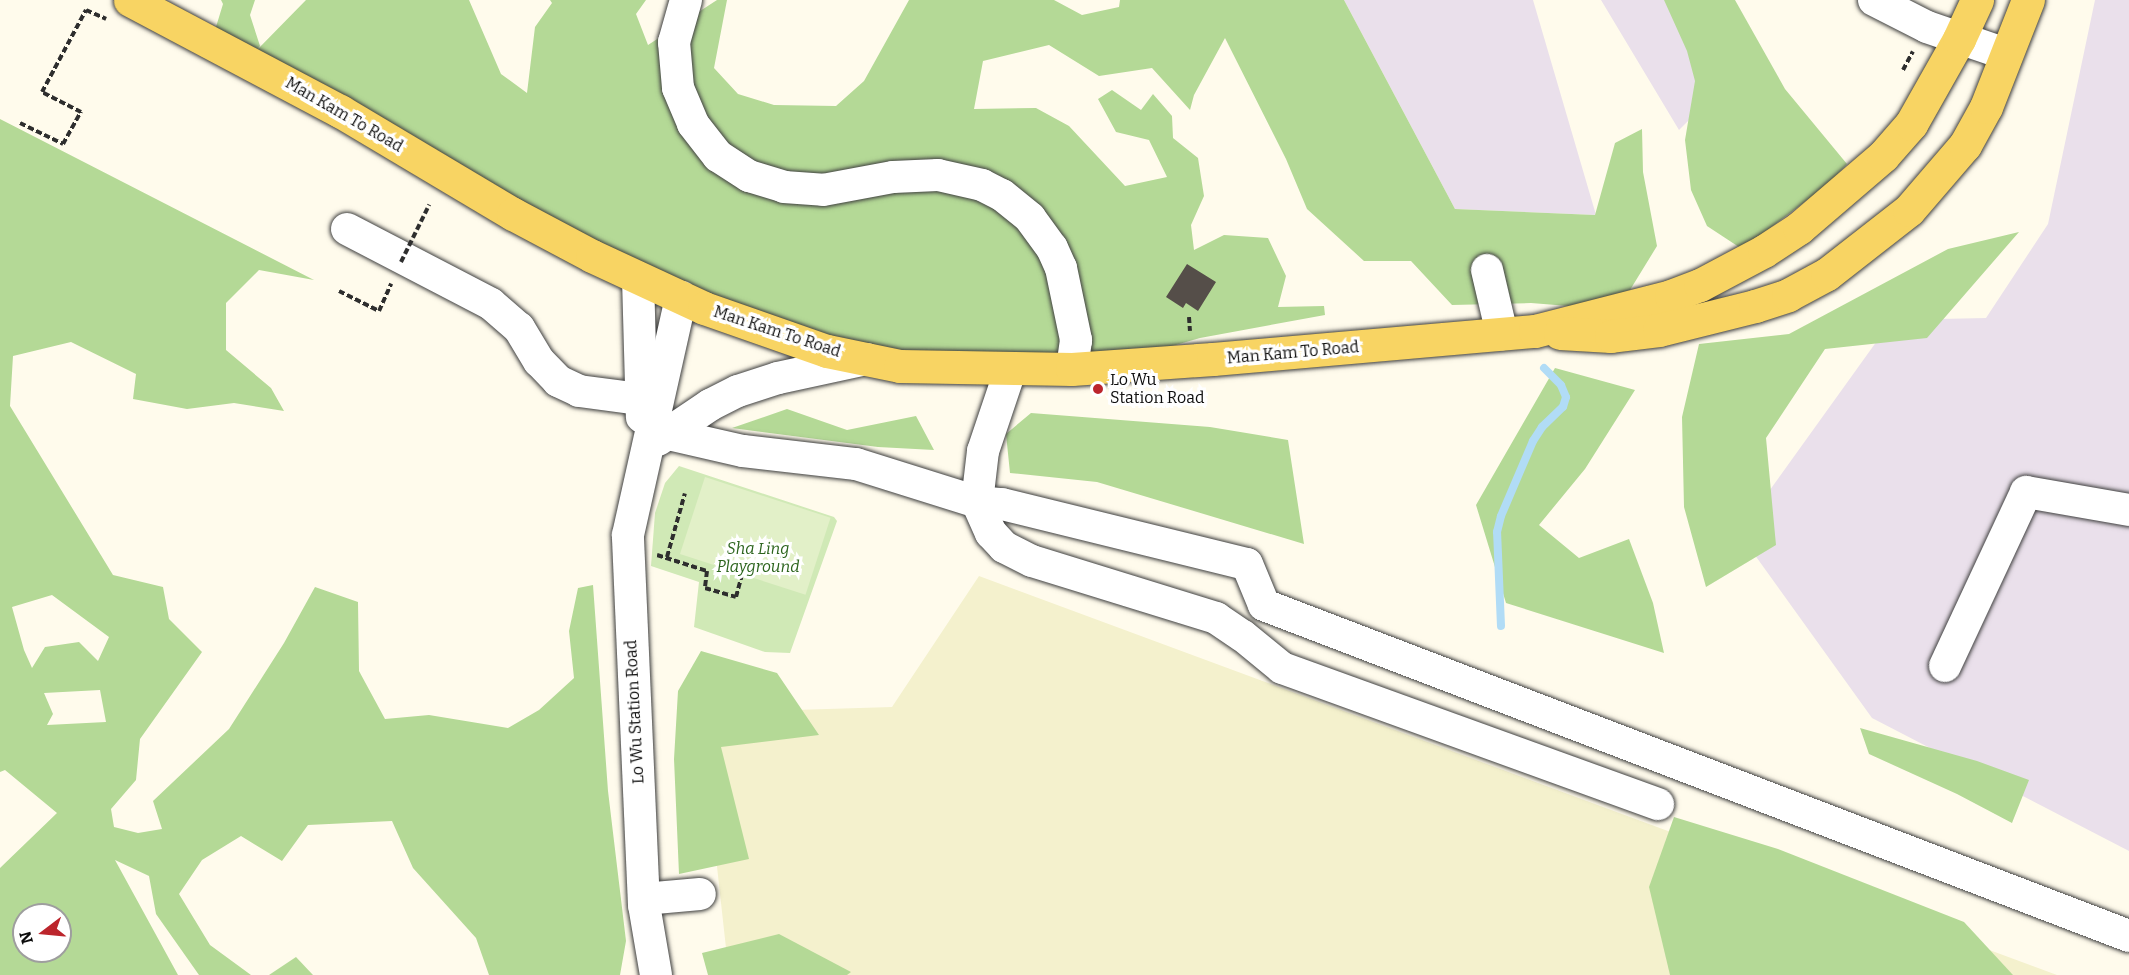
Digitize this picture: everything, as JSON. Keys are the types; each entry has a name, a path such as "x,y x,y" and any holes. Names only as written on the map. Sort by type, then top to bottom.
{"main road":[{"name":"Man Kam To Road","path":"1535,331 1671,296 1700,285 1764,251 1799,228 1883,156 1911,124 1959,39 1977,0"},
{"name":"Man Kam To Road","path":"122,11 340,111 513,214 638,278 681,297 827,351 900,366 1072,369 1535,331 1611,336 1659,330 1755,306 1788,295 1827,274 1909,210 1965,145 1986,107 2028,0"}],"street":[{"path":"686,0 674,42 678,88 693,124 718,156 749,177 784,188 823,190 893,177 938,175 982,185 1002,195 1030,218 1052,248 1061,268 1076,340 1072,369"},
{"path":"1874,0 1927,27 2006,54"},
{"path":"347,229 491,304 519,328 539,361 558,381 579,391 640,399"},
{"path":"1487,270 1502,334"},
{"name":"Lo Wu Station Road","path":"638,278 640,399 656,442"},
{"name":"Lo Wu Station Road","path":"656,975 644,899 628,535 656,442 681,297"},
{"path":"656,442 710,405 738,391 778,378 867,359"},
{"path":"1011,368 983,451 977,502 991,533 1004,547 1032,561 1216,618 1282,668 1658,804"},
{"path":"656,442 856,464 977,502 1002,504 1247,564 1264,605 2129,936"},
{"path":"1945,666 2026,492 2129,510"},
{"path":"1246,639 1264,605"},
{"path":"644,899 700,894"}],"path":[{"path":"20,123 63,144 81,112 42,92 86,10 122,11"},
{"path":"401,262 429,205"},
{"path":"339,291 379,311 392,282"},
{"path":"667,557 685,493"},
{"path":"652,554 707,571 705,588 736,597 742,575"}],"shaded area":[{"path":"1344,0 1533,0 1596,215 1455,209"},
{"path":"1601,0 1678,0 1716,93 1679,130"},
{"path":"2095,0 2129,0 2129,851 1872,718 1739,533 1892,320 1986,318 2048,224"},
{"path":"979,576 2057,975 779,975 726,948 700,713 892,707"}],"green space":[{"path":"221,0 255,0 250,15 260,46 257,50 306,0 469,0 501,74 527,93 535,27 552,3 550,0 646,0 636,14 648,45 717,0 727,0 714,68 738,94 774,105 836,106 864,81 909,0 1054,0 1082,15 1119,7 1120,0 1344,0 1455,209 1595,215 1615,143 1642,129 1643,172 1657,246 1630,290 1581,307 1531,303 1452,305 1411,261 1364,261 1307,209 1286,159 1225,38 1194,95 1190,110 1152,68 1099,76 1049,45 983,61 974,109 1036,108 1069,126 1125,186 1167,177 1149,140 1116,132 1098,99 1112,90 1141,110 1153,94 1172,116 1173,138 1198,158 1204,196 1191,225 1194,250 1224,235 1268,238 1286,276 1278,307 1324,306 1325,315 1200,338 1099,367 920,366 795,340 520,202 212,40 223,4"},
{"path":"1664,0 1735,0 1785,89 1847,164 1827,185 1742,249 1707,226 1691,190 1685,140 1695,81 1687,51"},
{"path":"0,119 314,280 259,270 226,303 226,350 271,388 284,411 234,403 187,409 133,399 136,374 71,342 13,356 10,406 113,575 163,587 169,619 202,652 140,739 136,780 111,809 114,827 138,833 162,829 153,801 229,729 284,643 315,587 358,602 359,671 385,719 429,715 508,728 539,710 574,678 569,631 578,588 593,585 608,791 626,941 620,975 489,975 476,938 413,868 392,821 308,825 282,861 241,836 202,860 179,894 210,945 251,975 199,975 156,914 149,876 115,860 178,975 0,975 0,868 57,813 5,770 0,772","holes":["52,595 109,637 98,661 79,642 45,647 32,668 24,650 12,607","100,690 106,722 47,725 53,714 44,693"]},
{"path":"2019,232 1927,338 1825,349 1766,438 1776,545 1706,587 1684,507 1682,417 1699,344 1789,334 1948,249"},
{"path":"1555,368 1635,390 1585,469 1539,525 1579,558 1629,539 1653,603 1664,653 1506,603 1476,505"},
{"path":"787,409 847,430 916,416 934,450 878,447 732,428"},
{"path":"1031,413 1210,427 1288,440 1304,544 1097,482 1010,473 1006,434"},
{"name":"Sha Ling Playground","path":"679,466 834,517 837,521 790,653 765,652 694,627 699,582 651,566 655,513 665,483"},
{"path":"705,477 831,518 806,595 680,554"},
{"path":"701,651 777,673 819,735 721,747 749,859 679,874 674,759 678,691"},
{"path":"1860,728 1977,761 2029,780 2012,823 1957,794 1869,754"},
{"path":"1674,817 1778,849 1964,922 2013,975 1670,975 1649,887"},
{"path":"779,934 851,972 847,975 708,975 702,953"},
{"path":"296,957 313,975 269,975"}],"building":[{"path":"1187,264 1216,282 1198,311 1186,303 1183,308 1166,297"}],"waterway":[{"path":"1501,626 1497,532 1501,516 1533,441 1542,427 1563,407 1566,397 1561,385 1544,368"}],"place":[{"name":"Lo Wu Station Road","path":"1098,389"}]}
